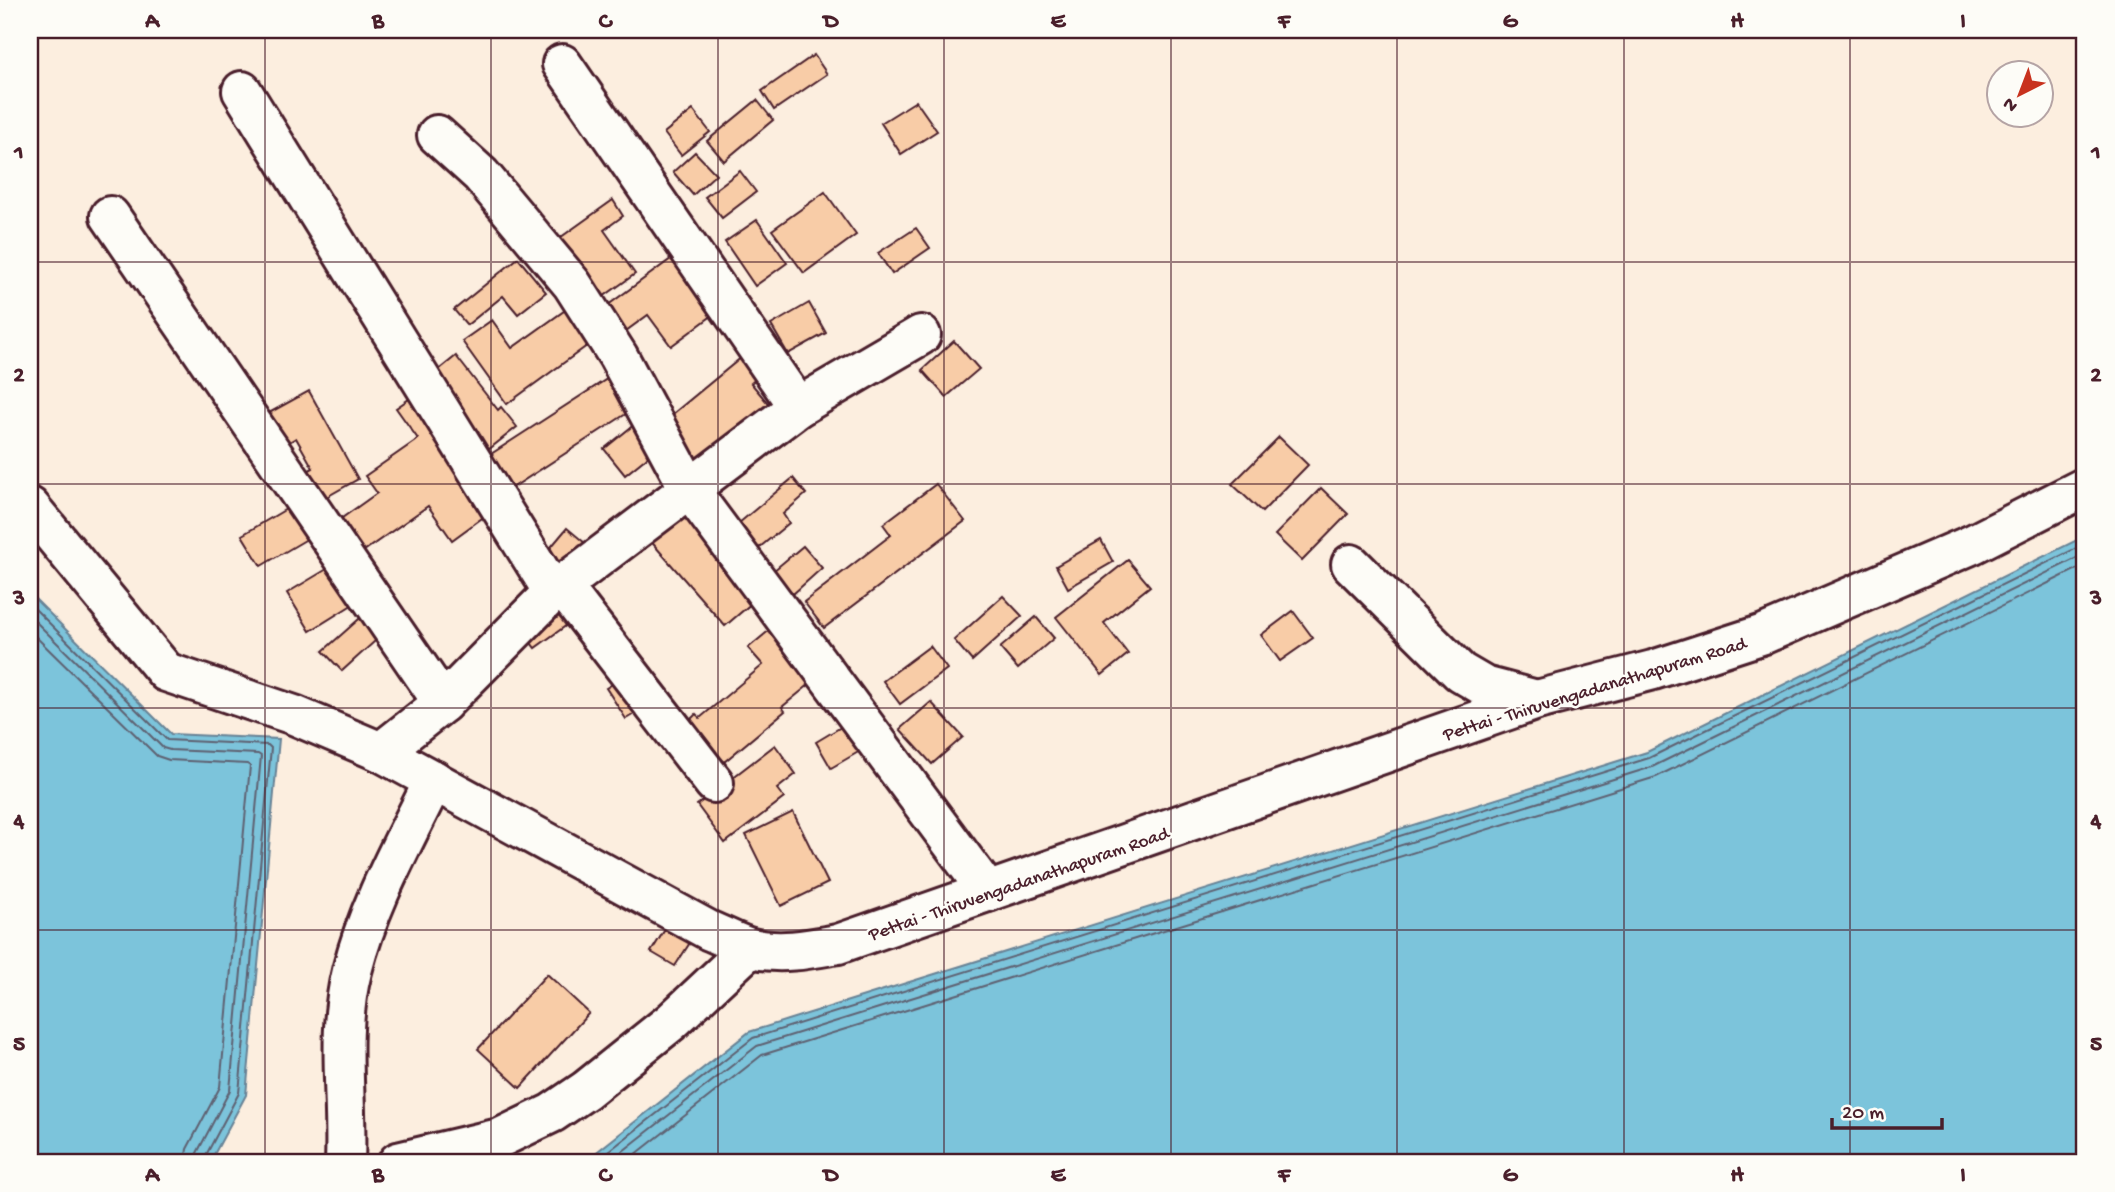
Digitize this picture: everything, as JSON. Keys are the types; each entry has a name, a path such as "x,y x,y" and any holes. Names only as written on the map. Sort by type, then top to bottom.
{"street":[{"path":"562,64 798,407"},
{"path":"242,91 558,589 714,783"},
{"path":"437,135 481,175 572,284 618,356 690,490 988,892"},
{"path":"110,216 443,703"},
{"path":"381,752 443,703 558,589 798,407 921,335"},
{"name":"Pettai - Thiruvengadanathapuram Road","path":"30,507 166,672 294,715 381,752 710,931 750,948 773,951 806,950 838,944 1537,700 1653,670 1764,634 1973,544 2085,487"},
{"path":"1351,564 1461,672 1484,686 1537,700"},
{"path":"345,1162 344,1052 352,971 375,901 434,780"},
{"path":"398,1162 500,1138 552,1113 586,1090 671,1022 750,948"}],"water":[{"path":"2085,536 2085,1162 584,1162 749,1032 1647,752"},
{"path":"30,594 171,734 279,739 246,1095 210,1162 30,1162"}],"building":[{"path":"814,55 827,74 774,110 762,91"},
{"path":"757,100 773,120 724,161 707,141"},
{"path":"916,101 937,131 901,154 881,123"},
{"path":"693,110 710,132 681,155 664,133"},
{"path":"695,152 716,174 693,195 673,172"},
{"path":"740,171 756,192 722,218 705,197"},
{"path":"825,192 856,235 804,273 772,230"},
{"path":"613,200 623,216 604,230 635,274 600,299 557,240"},
{"path":"757,220 787,263 755,286 725,242"},
{"path":"916,228 930,248 892,274 878,253"},
{"path":"675,256 717,312 671,346 648,315 619,336 600,311"},
{"path":"518,258 546,292 518,314 503,296 467,325 454,310"},
{"path":"809,303 826,333 788,354 771,325"},
{"path":"571,306 595,340 507,404 462,341 492,320 512,348"},
{"path":"954,341 979,369 946,397 922,370"},
{"path":"456,356 498,410 501,407 517,427 488,450 430,377"},
{"path":"742,357 759,376 751,383 772,408 700,467 663,422"},
{"path":"610,377 632,410 512,488 491,454"},
{"path":"309,391 358,479 316,503 300,475 313,468 296,438 286,444 269,413"},
{"path":"415,395 493,510 452,540 428,506 351,560 328,528 377,493 365,476 418,439 396,408"},
{"path":"635,424 656,450 625,475 604,449"},
{"path":"1279,437 1308,465 1262,512 1232,484"},
{"path":"793,478 806,494 783,514 789,523 754,552 733,528"},
{"path":"936,484 965,521 824,628 804,602 891,535 883,524"},
{"path":"1321,488 1348,514 1302,561 1275,535"},
{"path":"293,505 312,536 261,566 242,535"},
{"path":"681,510 753,602 725,626 648,538"},
{"path":"567,528 591,548 564,580 541,559"},
{"path":"1101,540 1113,562 1068,588 1056,566"},
{"path":"803,546 822,568 793,594 773,571"},
{"path":"1128,560 1150,586 1104,623 1128,654 1102,675 1056,617"},
{"path":"332,566 355,603 310,631 287,593"},
{"path":"1003,596 1022,616 972,661 954,640"},
{"path":"569,604 578,617 535,648 525,635"},
{"path":"1293,611 1313,638 1280,661 1261,635"},
{"path":"367,612 385,632 342,671 323,651"},
{"path":"1036,617 1054,638 1018,669 1000,648"},
{"path":"777,624 821,675 782,707 785,711 724,762 689,721 696,714 700,718 763,665 748,648"},
{"path":"930,646 947,669 900,704 883,681"},
{"path":"621,679 641,710 626,719 606,688"},
{"path":"931,702 963,737 932,764 900,729"},
{"path":"851,721 867,747 831,768 816,742"},
{"path":"775,745 796,774 777,789 784,798 725,843 697,805"},
{"path":"793,812 828,883 781,906 746,835"},
{"path":"669,923 693,938 675,966 651,952"},
{"path":"547,974 589,1013 520,1088 478,1049"}]}
